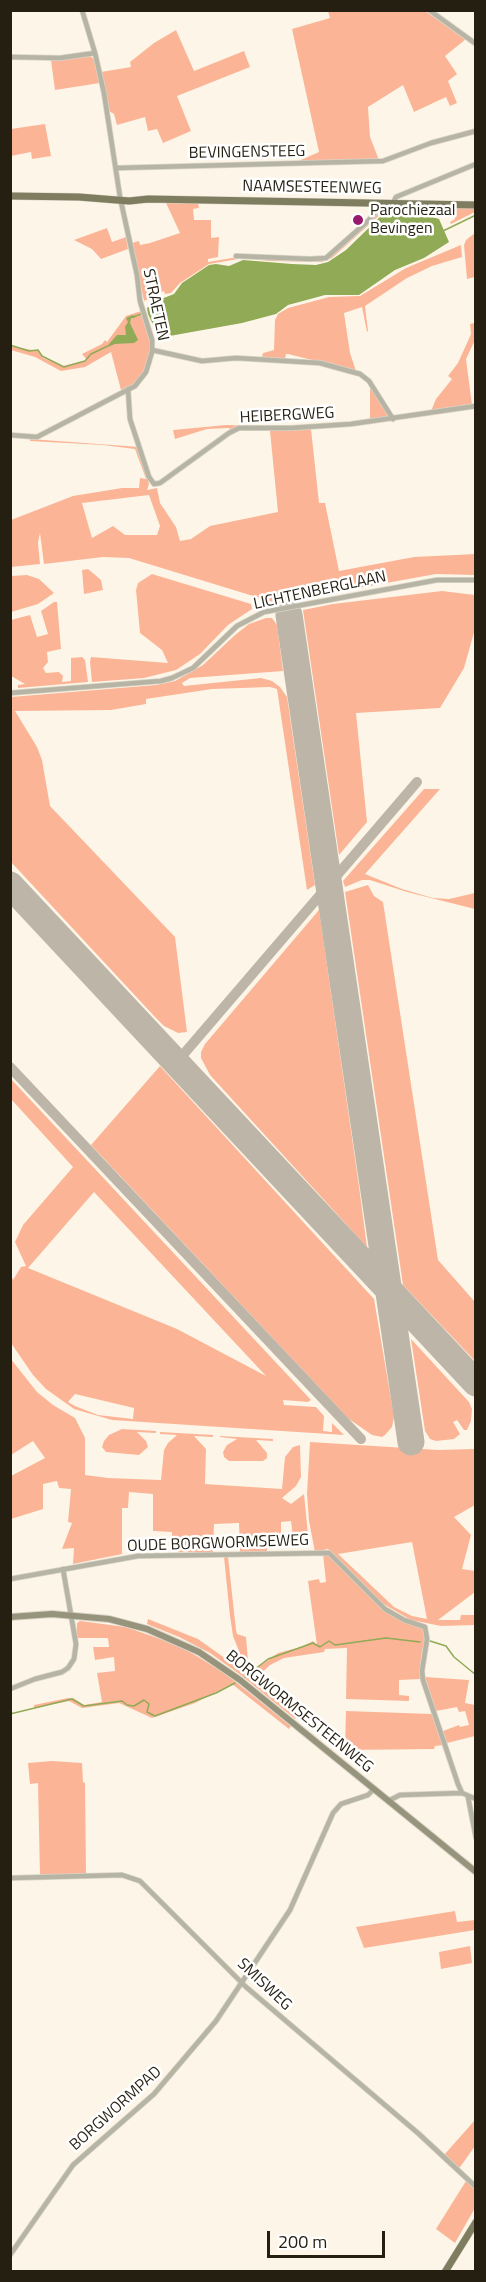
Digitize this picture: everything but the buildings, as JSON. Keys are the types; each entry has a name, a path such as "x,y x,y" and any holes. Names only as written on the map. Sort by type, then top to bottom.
{"main road":[{"name":"NAAMSESTEENWEG","path":"10,196 476,205"},
{"name":"BORGWORMSESTEENWEG","path":"10,1617 70,1614 109,1619 165,1635 199,1652 240,1680 476,1872"},
{"path":"445,2271 476,2222"}],"street":[{"name":"STRAETEN","path":"10,435 37,437 135,386 144,377 152,350 152,340 140,302 95,53 82,10"},
{"path":"429,10 474,40"},
{"path":"10,57 60,58 95,53"},
{"name":"BEVINGENSTEEG","path":"116,168 379,162 431,142 476,131"},
{"path":"393,203 396,197 476,164"},
{"path":"236,256 326,258 368,221 383,203"},
{"path":"152,350 202,361 236,358 320,363 360,374 369,381 393,418"},
{"name":"HEIBERGWEG","path":"128,389 130,419 149,477 154,484 160,483 239,428 309,427 476,406"},
{"name":"LICHTENBERGLAAN","path":"10,693 160,681 193,668 237,626 264,612 429,581 476,580"},
{"name":"OUDE BORGWORMSEWEG","path":"10,1579 138,1556 329,1553 390,1613 426,1627 423,1680 462,1793"},
{"path":"10,1689 35,1679 58,1674 71,1664 76,1652 63,1569"},
{"name":"BORGWORMPAD","path":"10,2255 73,2165 160,2088 216,2021 290,1910 333,1813 341,1804 368,1795 374,1789"},
{"path":"388,1801 400,1795 462,1793 476,1799"},
{"path":"468,1797 476,1838"},
{"name":"SMISWEG","path":"10,1878 114,1874 135,1878 153,1893 242,1983 419,2134 476,2187"}],"shaded area":[{"path":"328,11 425,11 466,39 445,56 457,74 448,81 457,103 450,106 446,97 414,112 403,85 368,107 370,137 379,160 296,162 319,152 292,29 330,18"},
{"path":"176,30 194,71 244,51 250,67 177,96 191,131 163,143 157,129 148,131 145,117 117,125 114,114 109,111 101,72 131,67 130,62 154,43"},
{"path":"90,56 94,59 100,83 55,90 51,60"},
{"path":"45,124 51,156 32,159 31,152 11,156 11,129"},
{"path":"166,203 198,203 199,208 193,209 194,220 211,220 211,238 219,237 218,257 208,259 208,262 244,256 324,260 355,235 384,206 443,208 444,210 438,214 383,212 332,258 322,262 244,258 209,264 180,283 171,293 165,294 164,291 144,301 132,243 139,241 140,245 150,243 180,233"},
{"path":"449,207 475,208 475,212 451,224 450,222 455,219 454,213 448,213"},
{"path":"383,214 429,216 439,219 449,242 424,258 395,270 359,295 325,295 288,305 276,314 242,323 164,337 157,333 147,308 156,301 174,294 182,283 209,265 229,266 243,260 316,265 328,262 346,250"},
{"path":"107,228 112,242 126,237 128,249 101,259 92,249 74,240"},
{"path":"475,233 475,277 467,279 464,245 466,240"},
{"path":"461,245 462,257 432,266 407,278 365,306 367,332 362,307 344,313 350,353 356,371 288,354 285,359 262,357 263,353 274,350 275,320 278,314 288,308 329,297 360,296 406,268"},
{"path":"141,311 149,337 150,354 146,370 137,382 121,390 111,352 85,367 61,371 35,357 11,350 10,346 38,351 43,358 63,366 87,360 82,354 102,344 105,340 107,342 126,316"},
{"path":"133,315 135,318 131,318 130,323 138,340 134,343 110,346 109,344 117,335 126,335 125,327 128,322 126,318"},
{"path":"474,323 475,340 466,359 472,405 431,411 436,399 452,379 448,376 458,363 471,334 470,324"},
{"path":"370,386 390,416 370,420"},
{"path":"226,425 260,426 230,430 229,428 207,429 175,439 173,430"},
{"path":"311,429 319,503 325,503 339,571 414,557 476,554 475,575 436,574 276,603 129,558 103,557 44,564 40,533 38,543 40,564 11,567 11,520 73,496 122,488 139,488 140,478 146,479 135,449 30,441 30,439 139,447 149,484 147,490 157,488 160,503 176,527 180,541 191,539 210,526 278,512 270,431","holes":["149,495 160,526 157,535 125,535 113,526 92,538 82,503"]},
{"path":"88,569 101,580 103,590 84,594 82,570"},
{"path":"152,574 251,604 252,609 228,625 200,654 176,670 144,678 92,682 91,657 168,663 162,650 140,633 136,590 138,583"},
{"path":"27,575 39,579 54,593 38,604 11,612 11,576"},
{"path":"442,591 475,595 475,629 464,668 440,708 356,713 367,822 339,855 303,610 333,604"},
{"path":"57,602 61,649 47,652 48,662 43,668 46,673 59,672 63,676 62,682 71,681 71,658 82,657 85,660 88,682 18,688 18,685 25,684 11,676 11,620 30,615 37,637 48,634 41,611"},
{"path":"272,618 277,625 283,671 190,678 182,683 184,686 261,678 272,681 287,697 315,885 307,890 277,689 270,687 212,689 146,699 146,704 111,710 15,711 37,747 42,760 50,806 175,937 187,1032 178,1033 164,1026 155,1017 11,862 11,697 156,685 175,681 203,665 249,624"},
{"path":"424,789 440,789 365,874 402,889 433,898 449,899 475,893 475,909 407,892 370,880 362,880 345,887 343,881"},
{"path":"368,885 374,896 383,902 438,1260 475,1302 475,1361 403,1285 345,892"},
{"path":"319,910 367,1247 210,1075 201,1058 205,1044"},
{"path":"160,1066 374,1299 394,1417 392,1427 382,1437 372,1435 349,1419 91,1145"},
{"path":"10,1078 311,1400 308,1402 283,1400 284,1405 316,1407 324,1416 323,1431 332,1432 332,1423 344,1435 112,1420 74,1409 46,1389 33,1375 11,1343 11,1275 13,1280 21,1267 26,1266 15,1242 23,1225 73,1167 11,1099","holes":["94,1192 266,1376 177,1329 28,1268","75,1394 134,1408 133,1419 98,1415 75,1406 68,1402"]},
{"path":"411,1339 469,1402 472,1409 471,1421 467,1430 464,1430 457,1420 453,1422 460,1434 454,1439 436,1441 430,1439 425,1431"},
{"path":"10,1358 37,1392 75,1418 85,1438 85,1475 161,1480 164,1450 177,1435 160,1434 160,1432 213,1435 213,1437 194,1436 206,1449 205,1484 282,1489 285,1457 293,1447 300,1445 301,1477 296,1486 282,1498 291,1504 304,1494 309,1545 294,1546 291,1521 281,1522 281,1535 273,1536 273,1540 267,1540 267,1552 240,1552 239,1523 214,1524 213,1552 178,1552 178,1537 172,1536 172,1532 153,1531 153,1494 129,1492 128,1508 122,1508 122,1554 73,1564 74,1548 62,1549 72,1523 68,1522 71,1489 59,1488 57,1481 43,1484 43,1509 11,1519 11,1476 45,1458 33,1441 11,1455"},
{"path":"122,1429 156,1431 156,1433 137,1432 146,1441 148,1447 139,1455 106,1452 102,1447 104,1441 109,1435"},
{"path":"220,1436 273,1439 273,1441 256,1440 267,1453 267,1458 263,1461 229,1461 224,1457 223,1452 227,1445 237,1439"},
{"path":"310,1442 438,1450 475,1449 475,1505 454,1517 471,1535 462,1569 475,1571 475,1592 438,1620 460,1620 461,1615 475,1615 475,1625 441,1626 411,1620 380,1602 328,1549 315,1552 307,1494","holes":["412,1542 427,1619 412,1616 394,1607 338,1554"]},
{"path":"323,1554 328,1554 381,1608 423,1627 426,1632 420,1679 399,1680 399,1695 409,1696 409,1701 346,1699 347,1648 325,1649 324,1652 284,1658 270,1665 253,1681 297,1717 295,1719 210,1653 147,1624 148,1619 198,1639 243,1671 243,1661 233,1636 230,1616 224,1557 228,1557 236,1630 237,1634 246,1637 249,1673 278,1653 313,1641 317,1645 308,1581 319,1579 320,1583 326,1582"},
{"path":"80,1621 126,1627 180,1646 223,1672 291,1726 289,1729 232,1684 195,1703 152,1718 119,1703 82,1708 69,1701 34,1708 34,1705 68,1698 73,1698 84,1705 102,1702 97,1673 115,1671 114,1657 95,1660 93,1647 109,1647 108,1638 76,1638 77,1623"},
{"path":"425,1677 469,1680 465,1703 475,1705 475,1736 447,1743 443,1731 459,1725 460,1727 469,1725 465,1711 459,1712 457,1707 436,1711"},
{"path":"346,1711 432,1714 443,1745 435,1746 434,1749 345,1750"},
{"path":"52,1761 82,1763 83,1782 85,1783 86,1874 40,1876 38,1783 30,1784 28,1763"},
{"path":"455,1911 457,1922 475,1920 475,1930 364,1948 356,1927"},
{"path":"470,1946 472,1963 441,1969 439,1952"},
{"path":"475,2120 475,2146 458,2170 444,2155"},
{"path":"466,2181 475,2190 475,2208 455,2243 436,2229"}],"waterway":[{"path":"443,231 476,215"},
{"path":"133,317 141,314"},
{"path":"10,345 29,351 38,350 42,356 64,367 85,361 91,354 110,345"},
{"path":"245,1677 268,1659 313,1643 320,1647 329,1641 335,1645 386,1638 420,1642"},
{"path":"430,1641 446,1646 454,1657 476,1675"},
{"path":"10,1714 72,1699 84,1706 122,1701 134,1706 144,1700 149,1704 147,1712 155,1716 216,1693 235,1683"}],"taxiway":[{"path":"176,1063 417,782"},
{"path":"10,1067 361,1439"}],"runway":[{"path":"289,615 411,1442"},
{"path":"10,885 476,1383"}],"place":[{"name":"Parochiezaal Bevingen","path":"358,220"}]}
